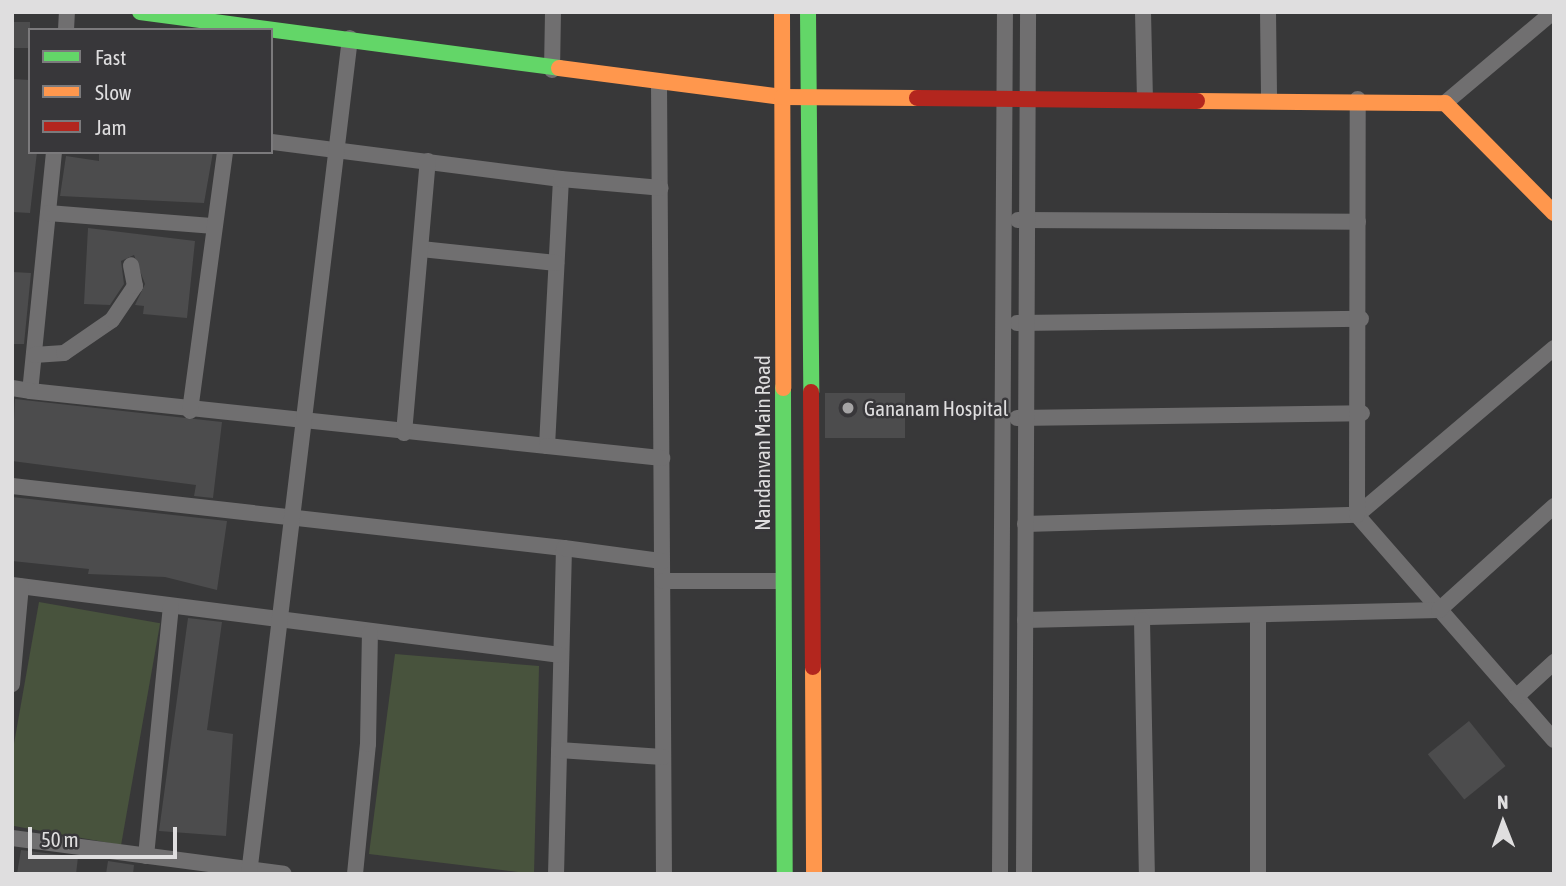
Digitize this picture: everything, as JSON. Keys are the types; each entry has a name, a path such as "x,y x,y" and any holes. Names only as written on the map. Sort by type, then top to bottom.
{"main road":[{"path":"139,12 269,28"},
{"name":"Nandanvan Main Road","path":"782,12 785,874"},
{"path":"808,12 814,874"},
{"path":"273,29 552,70 782,97 1006,101 1145,98 1358,99 1445,103 1554,213"}],"street":[{"path":"552,70 553,12"},
{"path":"1000,874 1008,323 1005,12"},
{"path":"1024,874 1028,12"},
{"path":"1143,12 1145,98"},
{"path":"1268,12 1269,99"},
{"path":"1445,103 1553,12"},
{"path":"249,872 288,517 350,38"},
{"path":"659,82 664,874"},
{"path":"1358,99 1362,413 1357,515 1554,740"},
{"path":"273,142 561,179 661,188"},
{"path":"30,391 54,154"},
{"path":"190,411 225,154"},
{"path":"404,433 428,161"},
{"path":"547,446 561,179"},
{"path":"48,213 214,226"},
{"path":"1006,219 1358,222"},
{"path":"421,249 556,263"},
{"path":"34,355 64,353 112,320 135,286 131,265"},
{"path":"1008,323 1361,319"},
{"path":"1025,524 1357,515 1554,348"},
{"path":"12,388 301,424 662,458"},
{"path":"1007,419 1362,413"},
{"path":"12,486 662,561"},
{"path":"1024,620 1142,620 1439,610 1554,506"},
{"path":"556,874 564,548"},
{"path":"663,581 783,581"},
{"path":"12,684 17,586 171,606 277,616 370,633 561,655"},
{"path":"145,856 171,606"},
{"path":"1258,616 1258,874"},
{"path":"1142,620 1147,874"},
{"path":"355,874 369,744 370,633"},
{"path":"1516,696 1554,662"},
{"path":"559,750 663,757"},
{"path":"12,838 249,872 284,874"}],"green space":[{"path":"39,602 160,623 121,845 12,826 12,755"},
{"path":"395,654 539,666 534,874 369,854"}],"building":[{"path":"12,22 30,22 28,48 12,48"},
{"path":"12,79 28,80 28,154 37,154 30,213 12,212"},
{"path":"99,154 213,154 204,203 60,196 66,156 99,161"},
{"path":"88,228 195,241 187,318 143,314 144,306 135,305 145,284 134,255 121,261 124,284 110,305 84,304"},
{"path":"12,272 31,273 24,344 12,344"},
{"path":"825,393 905,393 905,438 825,438"},
{"path":"15,399 222,422 213,498 194,496 196,485 12,461"},
{"path":"12,497 227,521 217,590 165,577 88,574 89,569 12,561"},
{"path":"188,618 222,622 207,730 233,734 226,836 159,831"},
{"path":"1469,721 1506,766 1464,799 1428,754"},
{"path":"21,850 78,857 76,874 17,874"},
{"path":"108,861 134,865 133,874 106,874"}],"traffic: fast":[{"path":"140,12 260,28"},
{"path":"808,12 811,392"},
{"path":"273,30 559,68"},
{"path":"783,388 785,874"}],"traffic: slow":[{"path":"782,12 783,388"},
{"path":"559,68 782,97 917,98"},
{"path":"1197,101 1445,103 1554,213"},
{"path":"813,667 814,874"}],"traffic: jam":[{"path":"917,98 1197,101"},
{"path":"811,392 813,667"}],"place":[{"name":"Gananam Hospital","path":"848,408"}]}
